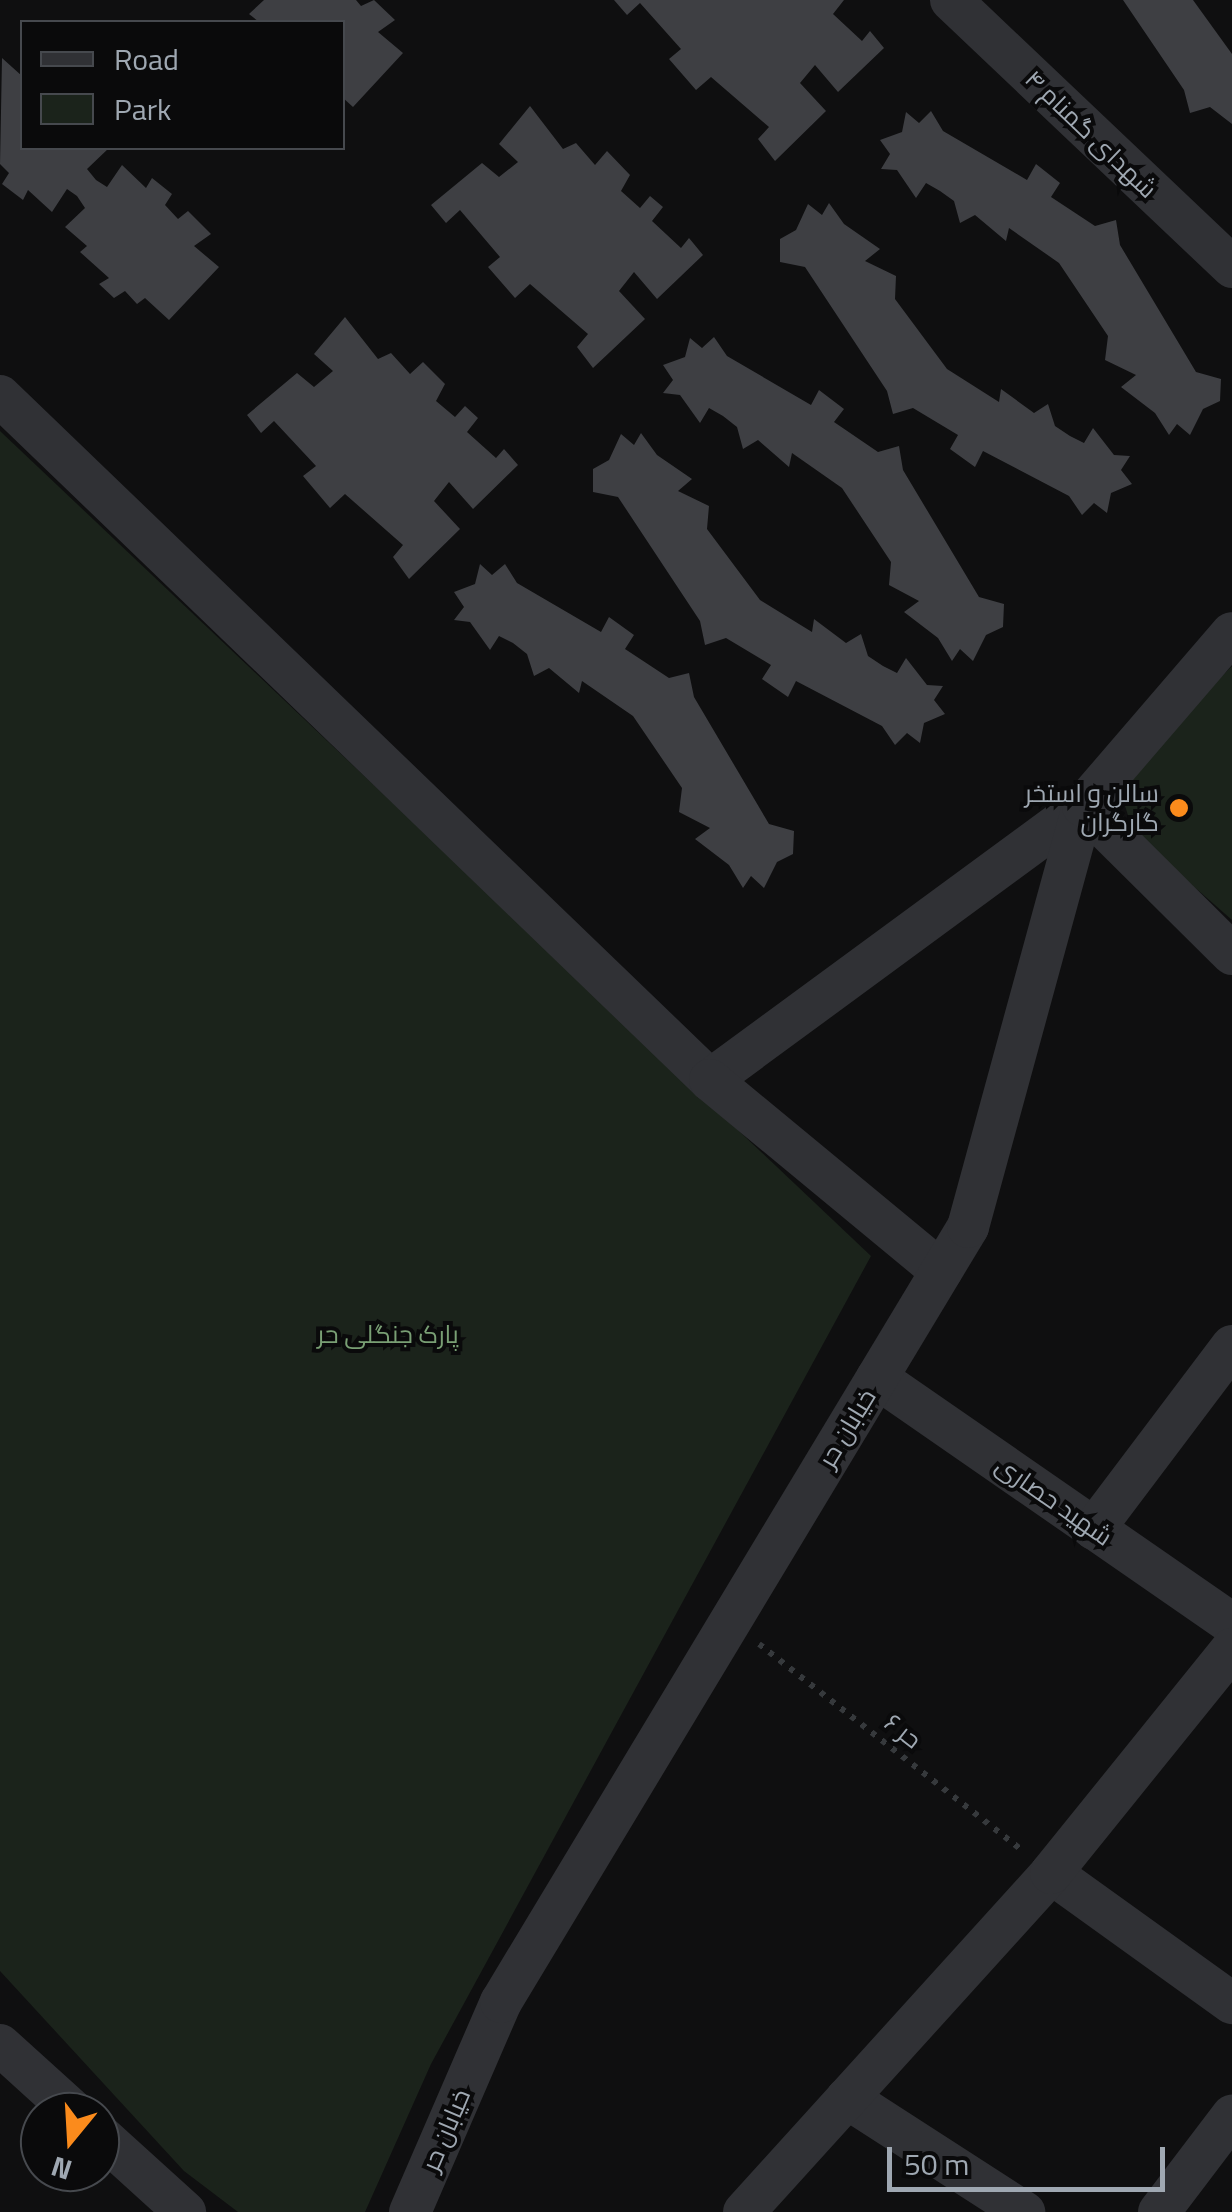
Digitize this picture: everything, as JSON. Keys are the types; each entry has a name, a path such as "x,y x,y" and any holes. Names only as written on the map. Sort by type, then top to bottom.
{"street":[{"name":"شهدای گمنام ۴","path":"951,0 1232,267"},
{"path":"0,396 710,1080 941,1271"},
{"name":"خیابان حر","path":"410,2212 502,2002 968,1226 1083,806 1232,633"},
{"path":"710,1080 1083,806 1232,954"},
{"path":"1094,1529 1232,1346"},
{"name":"شهید حصاری","path":"877,1378 1232,1624"},
{"path":"744,2212 1051,1873 1232,1650"},
{"path":"1051,1873 1232,2003"},
{"path":"0,2045 52,2092"},
{"path":"847,2098 1024,2212"},
{"path":"1160,2212 1232,2116"},
{"path":"120,2154 185,2212"}],"path":[{"name":"حر ۶","path":"730,1621 1051,1873"}],"green space":[{"name":"پارک جنگلی حر","path":"0,431 871,1256 431,2064 365,2212 238,2212 184,2171 120,2101 120,2092 111,2092 0,1971"},
{"name":"سالن و استخر گارگران","path":"1232,666 1232,920 1134,834 1117,781"}],"building":[{"path":"264,0 356,0 361,6 374,0 395,20 378,32 403,53 353,107 345,100 345,20 256,20 249,14"},
{"path":"614,0 844,0 833,14 862,41 870,31 884,48 838,92 815,65 800,83 826,111 775,161 758,139 769,127 711,77 696,90 669,59 681,49 640,3 627,15"},
{"path":"1123,0 1193,0 1232,54 1232,124 1210,107 1190,113 1184,90"},
{"path":"2,58 20,74 20,150 107,150 87,169 96,180 107,187 122,165 146,188 152,178 172,194 165,205 178,219 188,211 211,234 194,246 219,267 169,320 145,298 137,304 125,291 114,298 99,284 109,278 80,252 87,246 65,227 85,208 77,196 67,189 52,212 28,190 23,200 2,184 9,173 0,164"},
{"path":"530,106 563,149 576,143 595,165 607,151 630,175 621,191 640,208 650,196 663,207 652,221 681,248 689,238 703,255 657,299 634,272 619,291 645,319 593,368 577,347 588,334 530,284 515,298 488,267 500,257 460,210 446,223 431,205 482,163 499,177 518,162 499,144"},
{"path":"931,111 943,131 1027,180 1036,164 1060,183 1051,197 1095,226 1116,220 1120,245 1196,372 1221,379 1220,401 1203,409 1190,435 1177,424 1169,435 1155,413 1121,387 1136,375 1105,360 1108,336 1059,263 1009,228 1006,241 975,215 960,223 954,201 940,191 926,183 916,198 897,170 881,169 890,154 880,140 902,132 906,112 919,123"},
{"path":"829,203 844,224 880,249 865,261 896,276 895,299 947,369 999,402 1001,389 1034,413 1048,404 1055,426 1070,436 1084,443 1093,428 1114,455 1130,456 1121,470 1132,484 1111,493 1107,513 1094,503 1082,515 1069,496 983,451 975,467 950,449 958,435 913,408 893,414 887,391 805,267 780,262 780,239 796,230 808,204 822,215"},
{"path":"345,317 378,359 391,353 410,374 423,362 445,384 436,401 455,417 465,406 478,418 467,432 496,458 504,449 518,465 473,509 449,482 434,501 460,529 409,579 393,557 403,545 345,494 330,508 303,476 316,466 274,421 261,433 247,415 297,373 314,387 333,371 314,354"},
{"path":"714,337 727,356 811,405 819,390 844,409 834,422 878,452 899,446 903,470 979,597 1004,604 1003,627 986,635 973,661 960,649 952,661 938,638 904,612 919,601 889,585 891,562 842,488 792,453 789,467 758,440 743,449 737,427 723,416 709,408 700,423 680,395 663,393 673,380 663,365 685,357 690,338 702,348"},
{"path":"641,433 657,455 692,479 678,491 709,506 707,529 760,600 812,632 814,619 846,643 861,634 868,656 883,666 897,673 906,658 927,685 943,686 934,700 945,714 924,723 920,743 907,733 895,745 882,726 796,681 788,697 762,679 771,665 726,638 705,645 700,621 618,497 593,492 593,469 609,460 621,434 634,445"},
{"path":"480,564 492,575 505,564 517,583 601,632 609,617 634,635 625,649 669,678 689,673 694,697 769,824 794,831 793,854 777,862 764,888 751,876 743,888 729,865 695,839 710,828 679,812 682,788 633,716 582,681 579,693 549,668 534,676 527,654 513,643 499,636 490,650 470,622 454,620 464,607 454,592 475,584"}],"place":[{"name":"سالن و استخر گارگران","path":"1179,808"}]}
